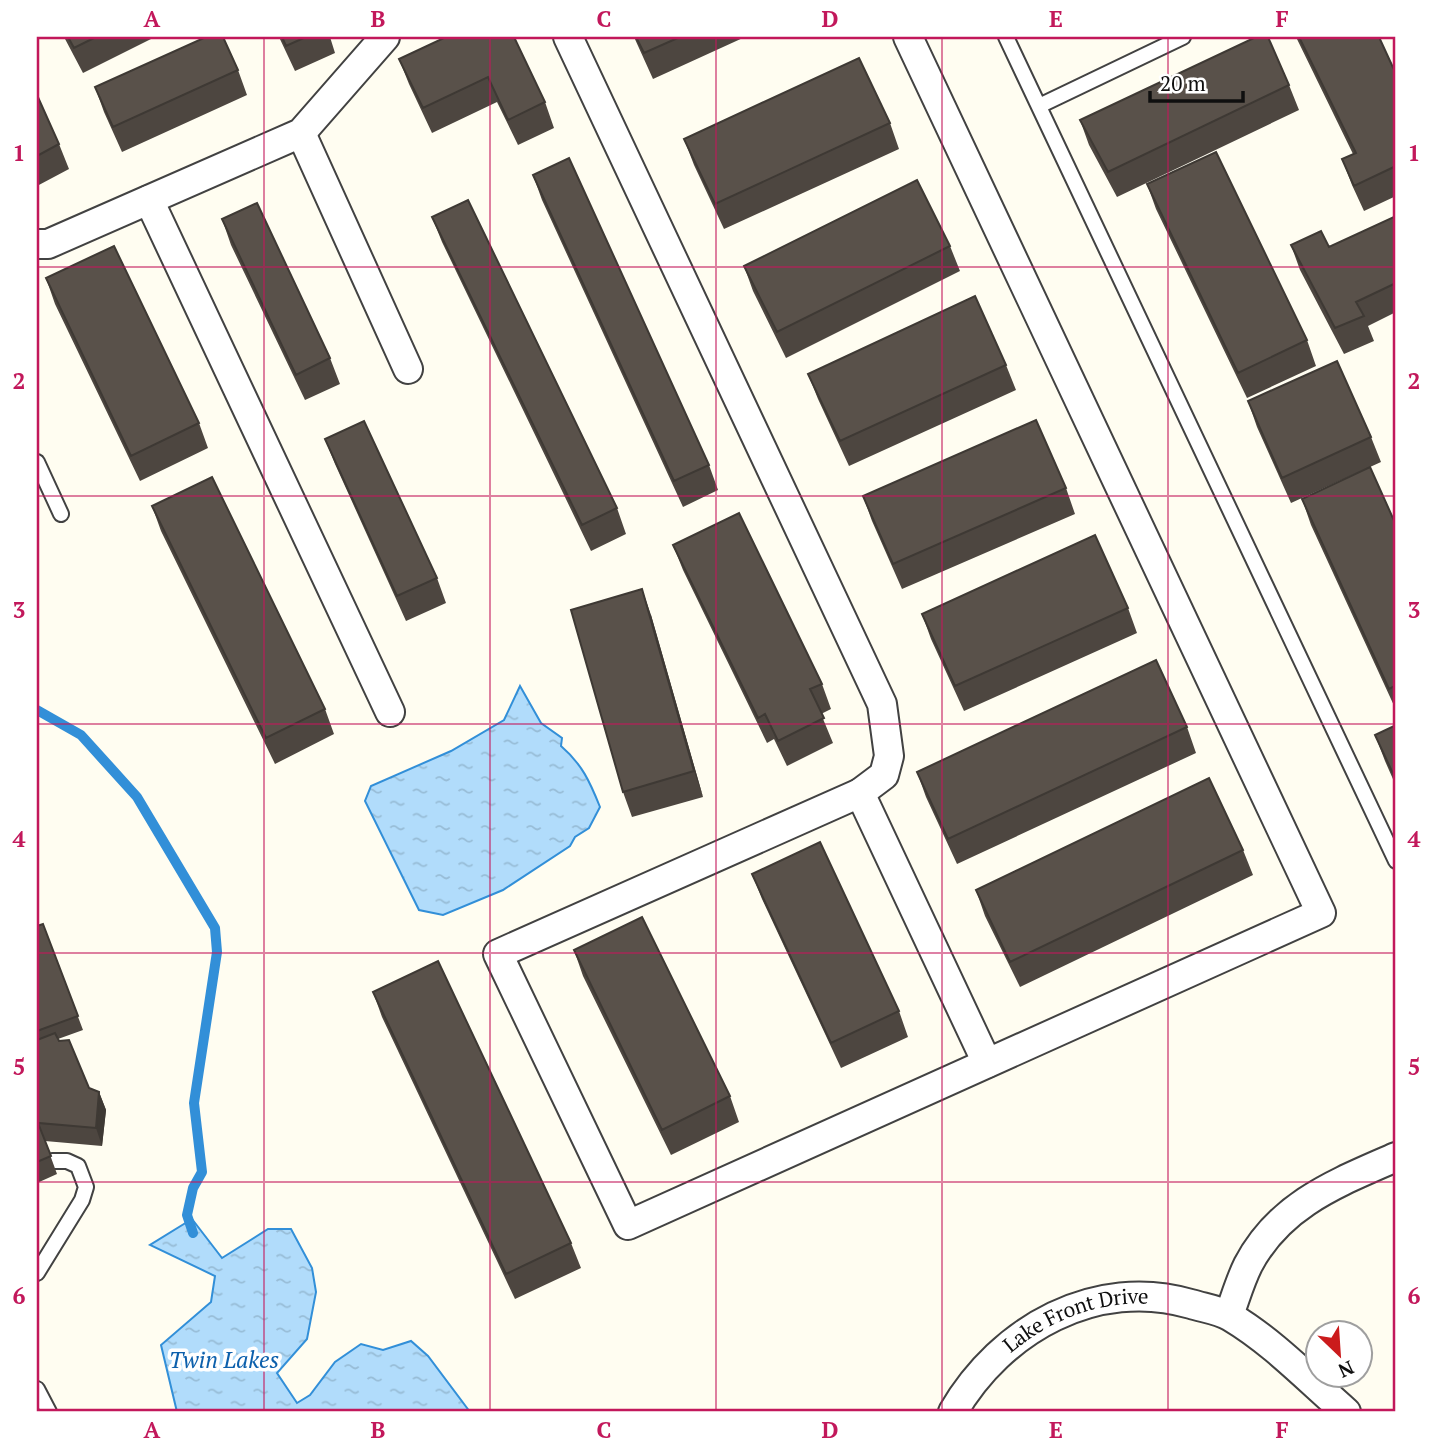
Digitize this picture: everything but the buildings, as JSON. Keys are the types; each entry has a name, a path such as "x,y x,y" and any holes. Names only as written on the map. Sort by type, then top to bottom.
{"street":[{"path":"37,244 48,244 301,133 385,37"},
{"path":"568,37 882,704 888,755 884,775 860,793 498,954 628,1225 1321,913 908,37"},
{"path":"301,133 408,369"},
{"path":"149,200 390,712"},
{"path":"860,793 987,1063"},
{"path":"1229,1315 1255,1254 1269,1232 1299,1204 1396,1157"},
{"name":"Lake Front Drive","path":"953,1412 992,1362 1029,1332 1062,1312 1097,1299 1132,1294 1169,1298 1229,1315 1257,1335 1346,1412"}],"lane":[{"path":"1006,37 1396,861"},
{"path":"1039,106 1183,37"},
{"path":"38,468 61,514"},
{"path":"37,1273 82,1200 86,1186 78,1166 66,1161 52,1161"},
{"path":"37,1389 49,1412"}],"water":[{"path":"520,686 541,723 562,738 561,746 585,774 600,807 589,828 575,837 570,846 503,890 443,915 419,910 365,801 371,786 451,751 504,720"},
{"name":"Twin Lakes","path":"192,1219 222,1258 268,1229 291,1229 312,1268 316,1292 307,1339 277,1373 297,1403 310,1395 335,1362 361,1344 383,1350 411,1341 428,1356 470,1412 177,1412 161,1345 211,1302 215,1276 150,1245"}],"waterway":[{"path":"37,710 81,735 137,797 215,928 217,952 194,1103 202,1172 193,1188 187,1215 193,1233"}]}
